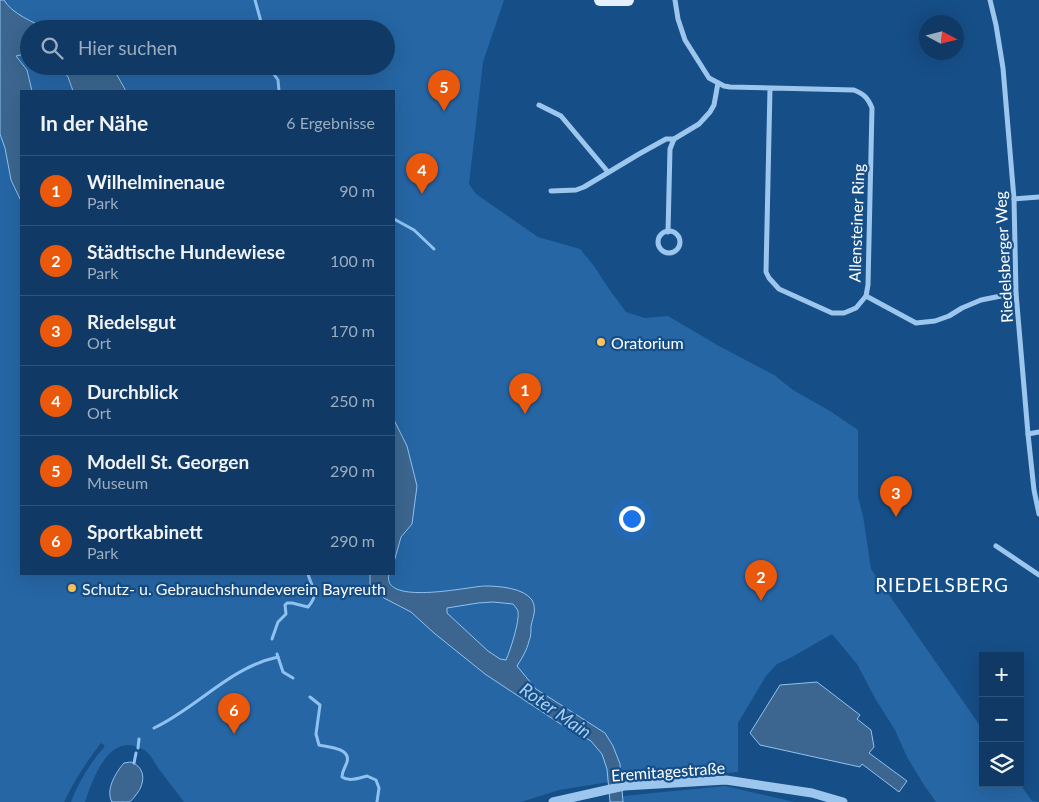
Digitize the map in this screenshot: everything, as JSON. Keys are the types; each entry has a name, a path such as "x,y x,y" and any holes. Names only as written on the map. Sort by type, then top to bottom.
{"main road":[{"path":"600,0 628,0"}],"street":[{"path":"551,191 584,188 666,139 674,139 699,124 710,112 714,105 718,83 709,78 685,40 674,0"},
{"name":"Riedelsberger Weg","path":"990,0 1003,68 1014,198 1016,293 1028,434 1034,490 1039,514"},
{"name":"Allensteiner Ring","path":"718,83 730,87 854,90 863,94 869,100 872,108 868,285 866,296 856,308 844,314 832,313 779,289 766,272 770,88"},
{"path":"539,105 561,116 608,172"},
{"path":"668,232 670,149 674,139"},
{"path":"1014,198 1039,197"},
{"path":"668,232 673,232 677,235 680,242 677,250 671,253 663,251 659,244 660,236 668,232"},
{"path":"866,296 916,323 935,321 981,300 1016,293"},
{"path":"1028,434 1039,432"},
{"path":"996,546 1039,575"},
{"name":"Eremitagestraße","path":"553,802 624,786 726,780 812,793 844,802"}],"shaded area":[{"path":"0,0 504,0 483,62 469,184 476,194 538,237 580,249 626,312 645,318 668,316 774,375 793,390 830,411 858,430 858,497 863,516 871,569 979,724 979,787 1022,787 1032,801 1039,802 936,802 907,757 895,730 857,664 832,634 777,664 766,676 738,723 738,772 609,782 559,790 521,802 184,802 148,753 132,745 122,746 112,751 105,759 98,769 85,802 71,802 85,772 105,746 101,743 72,786 64,802 0,802"},
{"path":"725,786 794,802 623,802 623,796"}],"water":[{"path":"0,0 4,0 7,5 29,20 20,20 20,55 16,56 20,61 20,75 28,75 32,90 20,90 20,199 11,180 5,148 0,134"},
{"path":"66,75 117,75 125,90 73,90"},
{"path":"395,422 407,446 417,486 412,524 401,537 395,558"},
{"path":"370,575 389,575 390,584 399,590 412,592 446,591 491,586 511,588 528,596 532,600 534,607 531,636 526,651 517,666 536,689 605,733 613,746 620,764 623,802 610,802 607,769 602,754 591,741 562,725 485,674 411,612 384,598 370,584","holes":["493,602 513,604 518,611 518,622 506,660 500,659 488,651 447,613 447,608"]},
{"path":"817,682 860,715 857,719 871,730 874,747 869,753 907,781 899,792 862,764 860,767 760,745 750,733 780,685"},
{"path":"131,762 140,768 142,772 141,787 129,802 112,802 110,792 115,776 124,763"}],"waterway":[{"path":"255,0 261,20"},
{"path":"274,75 278,80 279,90"},
{"path":"395,220 414,230 434,249"},
{"name":"Roter Main","path":"272,639 278,622 286,614 285,605 287,603 308,607 312,602 314,591 308,575"},
{"name":"Roter Main","path":"277,654 283,672 293,678"},
{"path":"154,728 170,720 244,670 278,657"},
{"name":"Roter Main","path":"310,697 320,705 316,734 319,745 338,749 346,754 347,762 342,777 357,779 367,776 376,780 379,788 377,802"},
{"path":"138,748 139,739"},
{"path":"134,763 136,753"}],"place":[{"name":"Modell St. Georgen","path":"444,111"},
{"name":"Durchblick","path":"422,194"},
{"name":"Oratorium","path":"601,342"},
{"name":"Wilhelminenaue","path":"525,414"},
{"name":"Riedelsgut","path":"896,517"},
{"name":"Schutz- u. Gebrauchshundeverein Bayreuth","path":"72,588"},
{"name":"Städtische Hundewiese","path":"761,601"},
{"name":"Sportkabinett","path":"234,734"}],"district":[{"name":"RIEDELSBERG","path":"942,584"}]}
